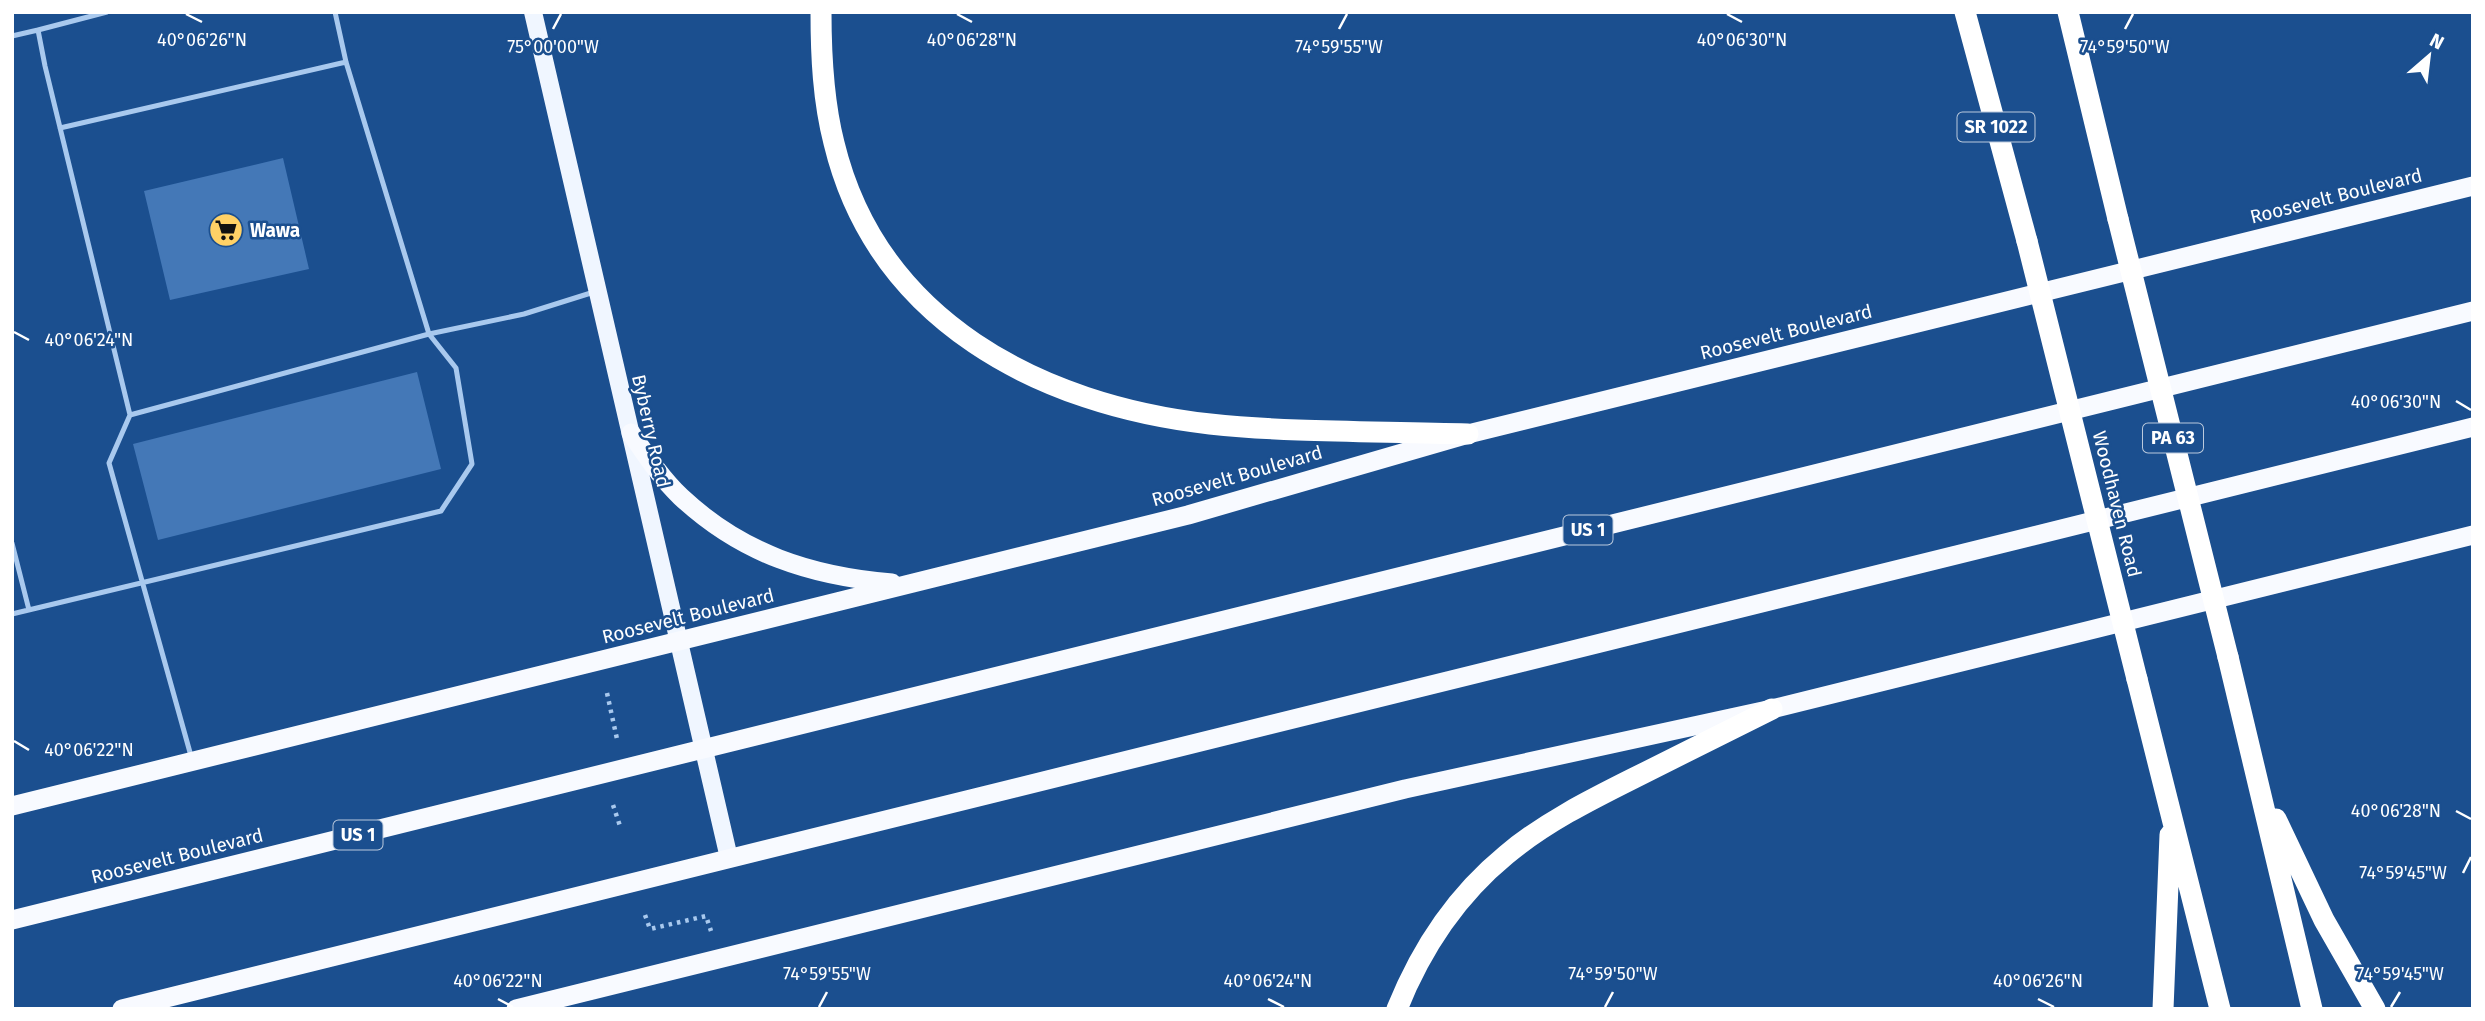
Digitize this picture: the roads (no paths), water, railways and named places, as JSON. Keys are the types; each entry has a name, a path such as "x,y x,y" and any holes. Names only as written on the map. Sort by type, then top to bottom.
{"highway":[{"path":"821,12 825,100 834,144 847,186 865,224 888,262 914,294 944,323 976,346 1010,367 1048,384 1098,402 1156,415 1209,424 1468,434"},
{"name":"Woodhaven Road","path":"1965,12 2027,241 2220,1009"},
{"name":"PA 63","path":"2067,12 2228,657 2312,1009"},
{"name":"Roosevelt Boulevard","path":"12,806 1188,515 1468,434 2473,186"},
{"name":"Roosevelt Boulevard","path":"12,920 2473,311"},
{"path":"122,1009 2473,427"},
{"path":"631,433 655,468 680,496 740,542 782,562 818,573 850,580 907,585"},
{"path":"516,1009 1392,792 1772,709 2473,535"},
{"path":"1397,1009 1416,965 1449,913 1476,882 1507,854 1547,826 1595,798 1772,709"},
{"path":"2256,778 2324,920 2375,1009"},
{"path":"2162,1009 2171,811"}],"main road":[{"name":"Byberry Road","path":"533,12 729,858"}],"lane":[{"path":"12,36 107,12"},
{"path":"12,614 442,511 472,464 456,368 429,334 346,62 335,12"},
{"path":"38,30 130,415 109,463 193,761"},
{"path":"60,128 346,62"},
{"path":"130,415 429,334 524,314 597,292"},
{"path":"12,543 29,610"}],"place":[{"name":"Wawa","path":"226,230"}]}
